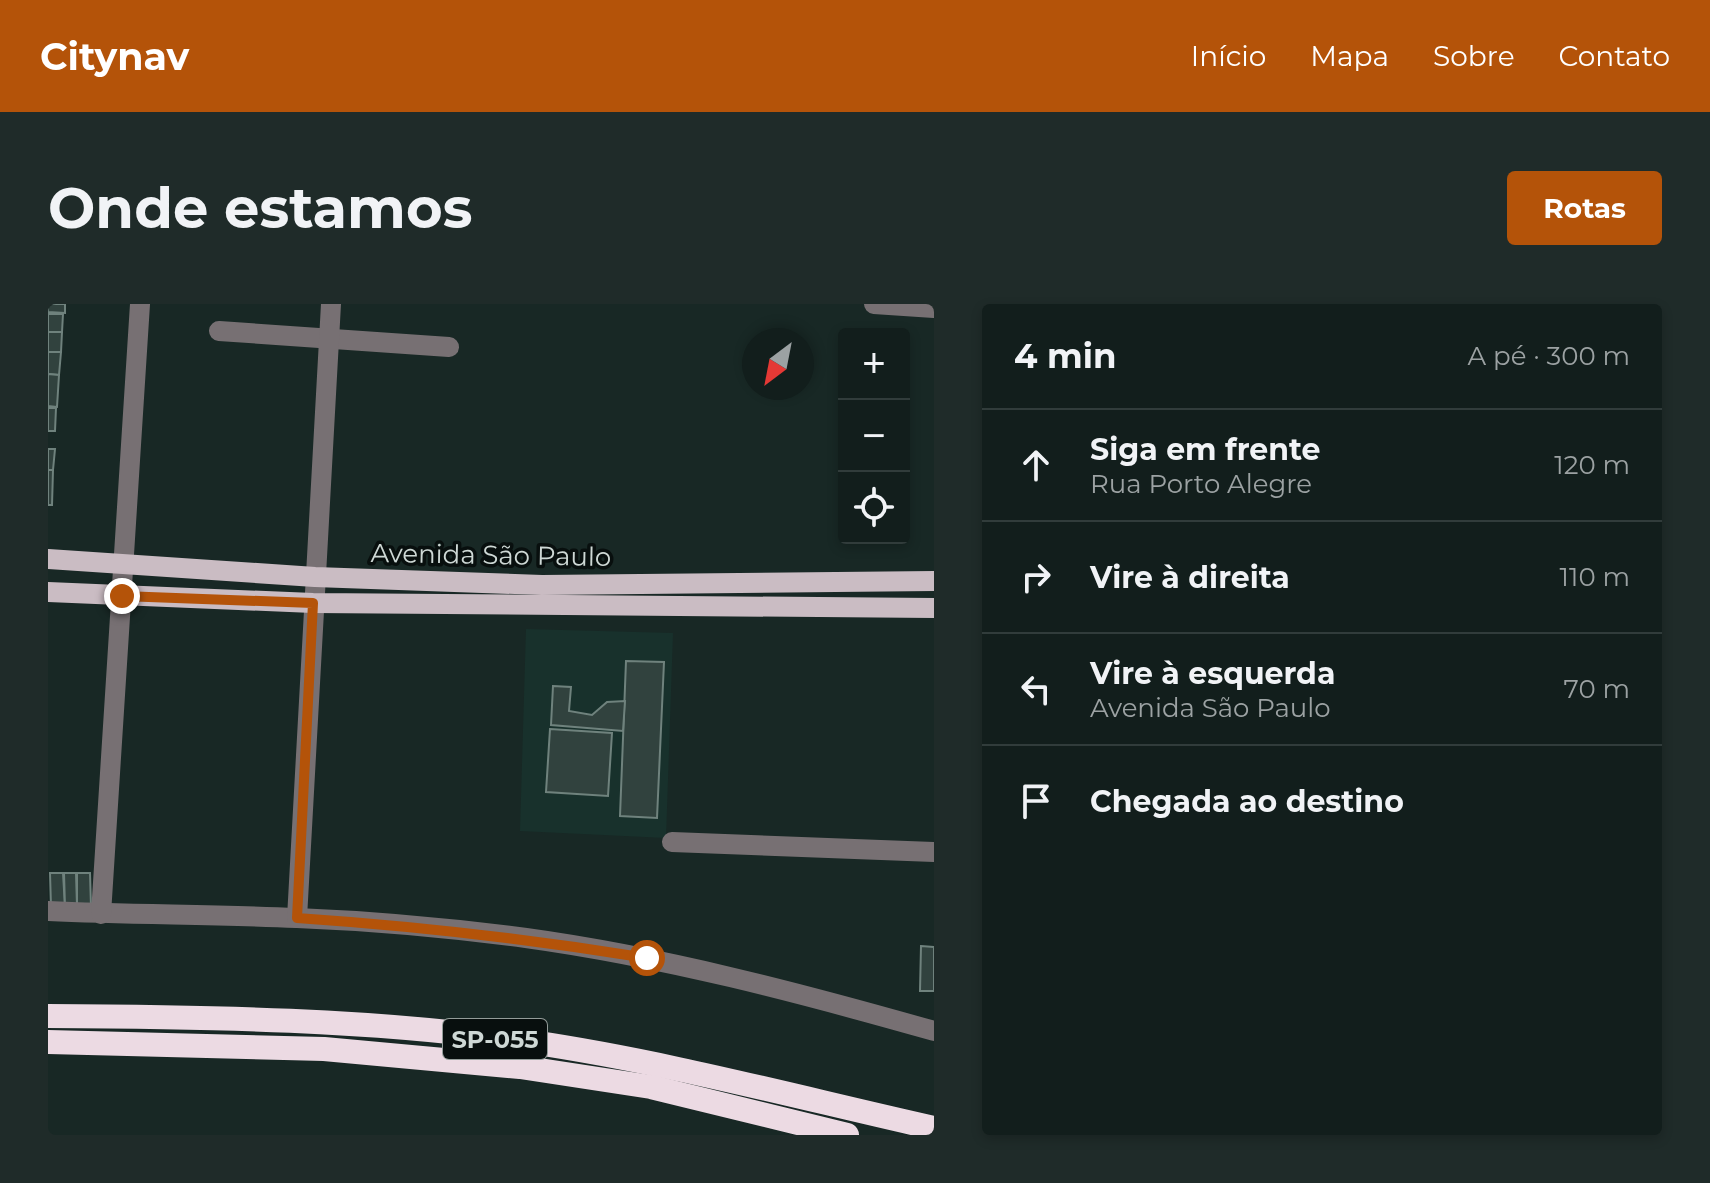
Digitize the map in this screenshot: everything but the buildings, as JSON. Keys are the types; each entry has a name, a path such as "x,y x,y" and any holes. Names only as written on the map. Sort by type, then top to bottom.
{"highway":[{"name":"SP-055","path":"48,1016 231,1018 399,1029 529,1042 645,1061 934,1128"},
{"name":"SP-055","path":"48,1042 324,1049 520,1067 651,1087 847,1135"}],"main road":[{"name":"Avenida São Paulo","path":"48,559 315,577 542,585 934,581"},
{"name":"Avenida São Paulo","path":"48,592 313,603 934,608"}],"street":[{"path":"101,914 140,304"},
{"path":"297,918 331,304"},
{"path":"874,304 934,308"},
{"path":"219,331 449,347"},
{"path":"672,842 934,852"},
{"path":"48,911 297,918 408,925 527,939 647,958 934,1031"}],"shaded area":[{"path":"526,629 673,633 666,838 520,831"}],"route":[{"path":"122,596 313,603 297,918 408,925 527,939 647,958"}]}
